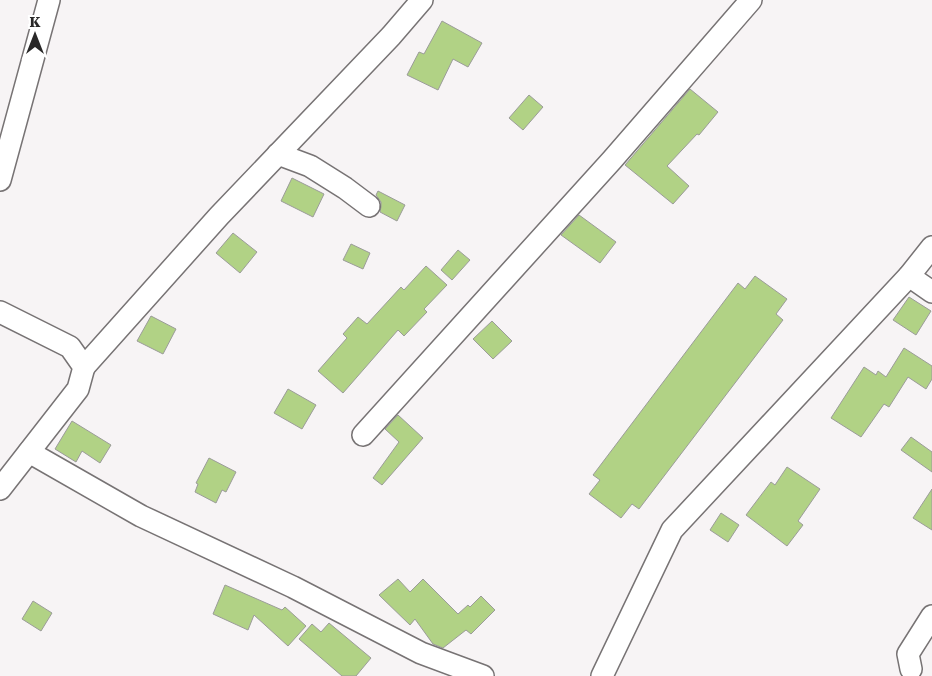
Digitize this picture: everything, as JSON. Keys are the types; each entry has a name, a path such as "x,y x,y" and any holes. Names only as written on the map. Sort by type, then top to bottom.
{"street":[{"path":"0,180 4,147 50,0"},
{"path":"0,489 78,389 84,367 219,216 391,36 422,0"},
{"path":"363,435 612,160 751,0"},
{"path":"278,154 310,166 369,206"},
{"path":"602,676 672,530 908,276 932,247"},
{"path":"908,276 932,292"},
{"path":"0,312 70,347 84,367"},
{"path":"29,452 141,516 293,587 421,652 483,676"},
{"path":"911,669 908,654 932,616"}],"building":[{"path":"442,21 482,43 468,67 453,59 438,90 407,75 419,52 424,54"},
{"path":"690,89 718,112 699,135 697,134 667,166 689,186 673,204 625,165"},
{"path":"529,95 543,107 523,130 509,118"},
{"path":"292,178 324,194 313,217 281,201"},
{"path":"378,191 405,205 397,221 380,212 381,202 376,195"},
{"path":"579,215 616,242 600,263 561,235"},
{"path":"233,233 257,252 240,273 216,253"},
{"path":"351,244 370,253 363,269 343,260"},
{"path":"458,250 470,260 452,280 441,270"},
{"path":"426,266 447,285 424,309 427,312 404,336 398,330 343,393 318,371 347,338 343,334 358,317 367,324 401,287 404,290"},
{"path":"755,276 787,299 776,314 783,320 639,509 632,504 621,518 589,494 600,480 593,475 738,283 745,289"},
{"path":"909,297 931,311 916,335 893,320"},
{"path":"151,316 176,329 163,354 137,341"},
{"path":"492,321 512,341 493,359 473,339"},
{"path":"904,348 932,366 932,379 926,389 908,377 889,407 884,404 861,437 831,418 864,367 876,375 878,371 886,377"},
{"path":"288,389 316,405 302,429 274,413"},
{"path":"398,415 423,438 382,485 373,478 399,442 385,429"},
{"path":"72,421 111,445 100,463 82,451 76,462 55,449"},
{"path":"911,437 932,452 932,472 901,450"},
{"path":"209,458 236,472 226,492 222,490 216,503 195,492 198,484 196,483"},
{"path":"787,467 820,489 798,521 803,525 787,546 746,515 771,482 775,485"},
{"path":"932,489 932,530 913,518"},
{"path":"721,513 739,525 728,542 710,530"},
{"path":"398,579 410,592 423,579 458,614 468,605 470,607 481,596 495,610 471,634 466,630 443,648 433,644 415,619 410,625 379,595"},
{"path":"225,585 282,610 285,607 306,626 288,646 254,615 248,630 213,614"},
{"path":"33,601 52,613 41,631 22,619"},
{"path":"329,623 371,658 356,676 342,676 299,639 312,624 321,632"}]}
